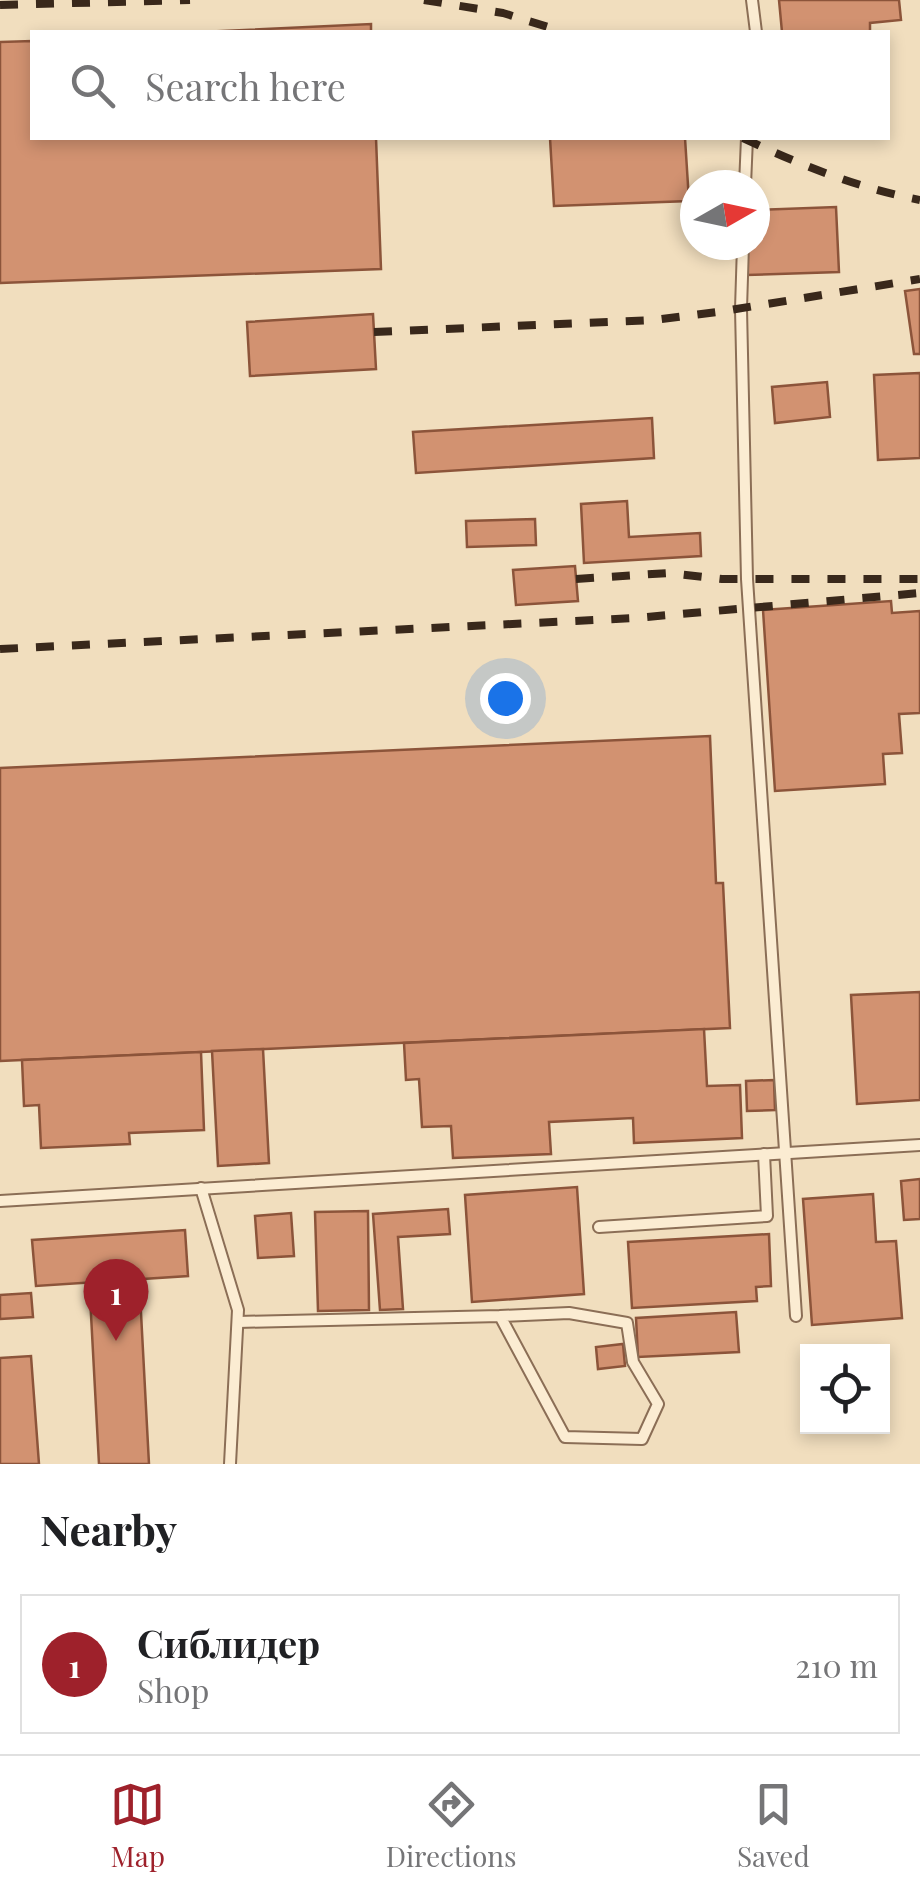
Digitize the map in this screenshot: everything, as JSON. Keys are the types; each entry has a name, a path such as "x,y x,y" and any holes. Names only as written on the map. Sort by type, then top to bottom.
{"lane":[{"path":"752,0 756,30"},
{"path":"746,170 747,140"},
{"path":"743,260 747,579 796,1316"},
{"path":"0,1200 920,1144"},
{"path":"600,1227 767,1216 764,1154"},
{"path":"202,1188 238,1310 230,1464"},
{"path":"238,1322 569,1313 627,1323 633,1362 658,1404 642,1439 565,1437 500,1316"}],"building":[{"path":"779,0 899,0 901,20 870,23 870,30 782,30"},
{"path":"371,24 371,30 243,30"},
{"path":"30,41 30,140 376,140 381,269 0,283 0,42"},
{"path":"550,140 685,140 687,170 680,170 680,201 554,206"},
{"path":"836,207 839,272 747,275 746,260 770,260 770,209"},
{"path":"920,289 920,354 914,354 905,291"},
{"path":"373,314 376,369 250,376 247,322"},
{"path":"920,373 920,458 878,460 874,375"},
{"path":"827,382 830,417 775,423 772,387"},
{"path":"652,418 654,458 416,473 413,432"},
{"path":"627,501 629,537 700,533 701,556 584,563 581,504"},
{"path":"535,519 536,545 467,547 466,521"},
{"path":"575,566 578,601 516,605 513,570"},
{"path":"891,601 892,613 920,611 920,713 899,714 902,753 883,754 885,784 775,791 763,610"},
{"path":"710,736 716,883 723,883 730,1028 0,1061 0,768"},
{"path":"920,992 920,1100 857,1104 851,995"},
{"path":"704,1029 707,1086 740,1085 742,1138 634,1143 633,1118 549,1122 551,1154 453,1158 451,1126 422,1127 419,1079 406,1080 404,1043"},
{"path":"263,1049 269,1163 218,1166 212,1051"},
{"path":"201,1052 204,1130 129,1133 130,1144 41,1148 39,1105 24,1106 22,1060"},
{"path":"774,1080 775,1110 747,1111 746,1081"},
{"path":"920,1179 920,1219 904,1220 901,1181"},
{"path":"577,1187 584,1294 472,1302 465,1195"},
{"path":"873,1194 876,1242 896,1241 902,1318 812,1325 803,1199"},
{"path":"448,1209 450,1234 398,1237 403,1309 380,1310 373,1214"},
{"path":"368,1211 369,1310 318,1311 315,1212"},
{"path":"291,1213 294,1256 258,1258 255,1216"},
{"path":"185,1230 188,1276 36,1286 32,1240"},
{"path":"769,1234 771,1286 756,1287 757,1301 632,1308 628,1242"},
{"path":"31,1293 33,1317 0,1319 0,1295"},
{"path":"140,1294 149,1464 99,1464 90,1296"},
{"path":"736,1312 739,1352 638,1357 636,1318"},
{"path":"623,1344 625,1366 598,1369 596,1347"},
{"path":"31,1356 39,1464 0,1464 0,1358"}],"railway":[{"path":"0,5 190,0"},
{"path":"424,0 503,13 558,30"},
{"path":"748,140 830,175 920,200"},
{"path":"374,332 654,320 920,279"},
{"path":"576,579 669,573 722,579 920,579"},
{"path":"0,649 635,618 920,593"}],"place":[{"name":"Сиблидер","path":"116,1341"}]}
